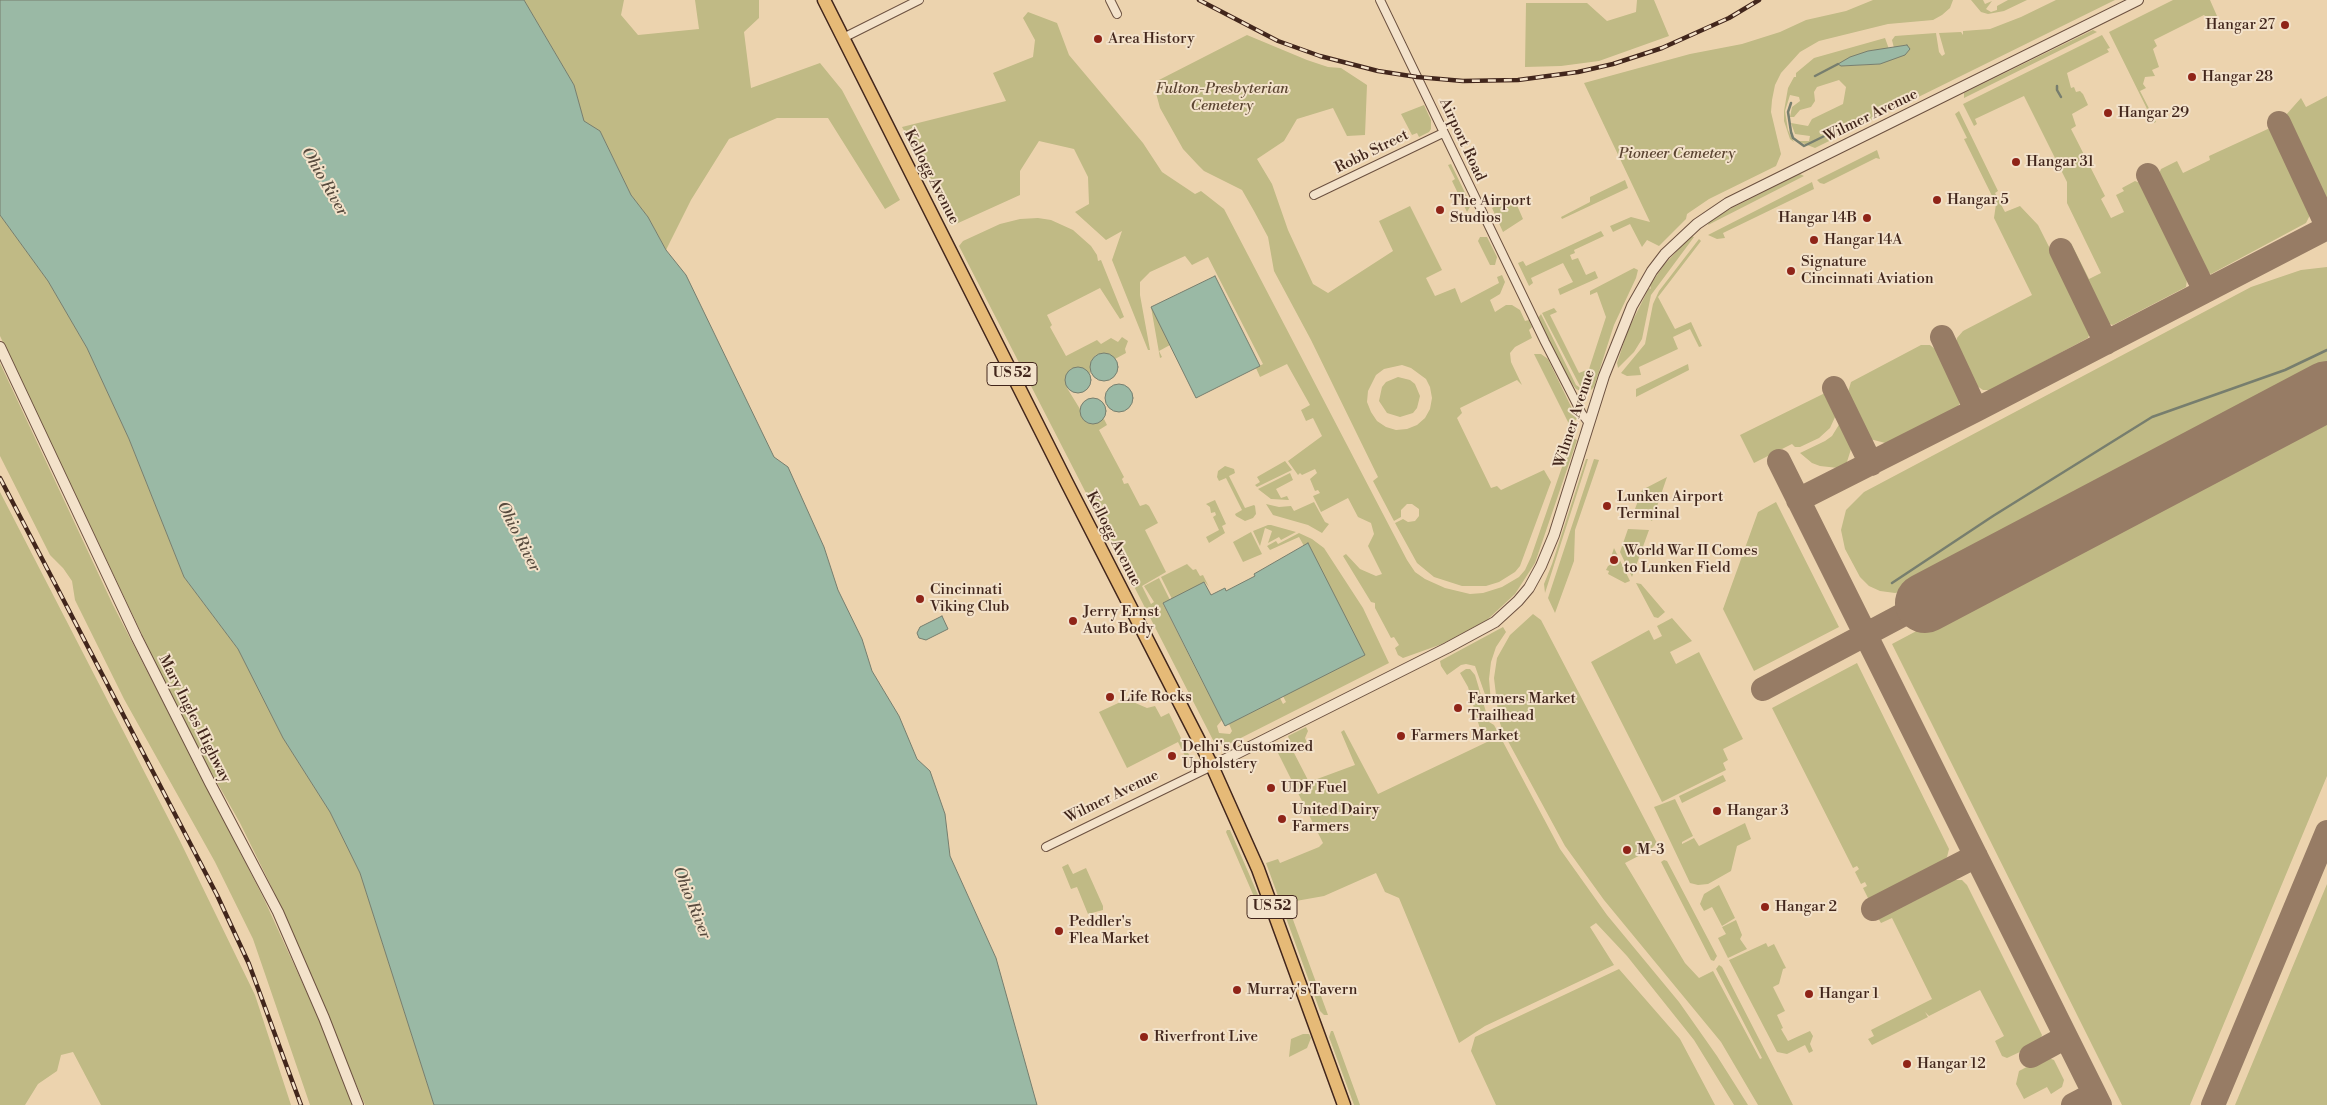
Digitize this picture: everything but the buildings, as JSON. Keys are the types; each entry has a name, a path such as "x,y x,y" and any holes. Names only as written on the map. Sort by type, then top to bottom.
{"main road":[{"name":"Kellogg Avenue","path":"824,0 854,63 1212,766 1258,869 1344,1105"}],"street":[{"path":"843,38 919,0"},
{"path":"1110,0 1117,14"},
{"name":"Airport Road","path":"1380,0 1544,342 1582,414 1589,423"},
{"name":"Wilmer Avenue","path":"1046,847 1212,766 1495,622 1529,588 1541,566 1554,535 1604,376 1642,288 1665,254 1702,220 1728,203 2138,0"},
{"name":"Robb Street","path":"1314,195 1443,133"},
{"name":"Mary Ingles Highway","path":"0,347 136,638 278,912 324,1018 358,1105"}],"green space":[{"path":"524,0 624,0 621,15 638,35 699,29 695,0 759,0 759,18 744,32 751,88 820,63 842,90 900,200 885,209 828,118 777,118 729,139 691,200 666,250 648,217 631,195 600,131 584,122 574,85"},
{"path":"1637,0 1654,0 1669,36 1599,61 1561,66 1525,67 1526,3 1587,3 1607,21 1636,12"},
{"name":"Pioneer Cemetery","path":"1873,0 1953,0 1950,8 1933,20 1888,24 1819,41 1800,52 1781,73 1775,85 1771,112 1781,154 1776,166 1709,199 1687,214 1686,219 1659,246 1647,240 1642,247 1630,224 1613,232 1610,226 1631,217 1650,222 1584,83 1690,54 1742,44 1780,32 1806,20 1846,11"},
{"path":"1971,0 1983,0 1985,4 1992,1 1986,9 1991,12 1997,10 1997,6 2008,0 2027,0 2004,11 1988,14 1981,12"},
{"path":"2056,0 2115,0 1815,148 1797,141 1809,141 1810,136 1795,134 1791,123 1808,126 1812,119 1843,104 1846,87 1839,80 1817,87 1814,92 1815,101 1811,107 1800,110 1794,117 1790,117 1792,107 1800,101 1799,97 1790,95 1785,111 1788,130 1794,142 1790,139 1784,121 1784,111 1788,88 1794,77 1796,77 1796,73 1814,58 1885,38 1889,49 1868,51 1841,66 1880,64 1907,45 1894,48 1892,40 1895,36 1936,33 1939,52 1942,56 1945,54 1939,33 1961,32 1963,35 1963,31 1990,29"},
{"path":"2173,0 2210,0 2217,16 2210,21 2204,15 2154,40 2157,46 2153,49 2159,67 2152,70 2155,76 2145,77 2143,84 2146,88 2140,91 2156,122 2154,123 2109,32"},
{"path":"1028,12 1057,23 1069,55 1143,143 1162,172 1195,194 1201,191 1224,209 1415,572 1445,588 1470,594 1483,593 1502,587 1519,577 1525,570 1531,557 1572,438 1577,440 1535,563 1515,594 1487,620 1442,644 1403,658 1398,655 1395,648 1399,645 1394,637 1391,638 1375,608 1375,603 1371,602 1343,556 1346,554 1360,569 1376,576 1382,574 1368,546 1374,534 1371,523 1358,517 1348,498 1321,512 1313,496 1320,493 1318,490 1315,491 1310,479 1317,473 1315,469 1298,475 1288,461 1322,436 1313,418 1306,421 1301,410 1310,405 1287,364 1260,377 1256,368 1263,364 1208,257 1192,265 1185,256 1150,272 1140,282 1140,295 1150,350 1148,350 1112,260 1122,231 1106,240 1075,212 1089,204 1088,177 1074,149 1039,141 1020,171 1020,195 956,224 902,127 1006,101 993,73 1033,57 1035,40 1023,18"},
{"path":"2093,30 2097,32 1964,98 1964,93"},
{"name":"Fulton-Presbyterian Cemetery","path":"1247,35 1307,60 1328,67 1341,68 1367,85 1365,135 1347,136 1333,108 1297,119 1284,141 1257,159 1272,184 1288,230 1313,284 1328,293 1393,251 1379,221 1410,206 1442,270 1426,278 1435,296 1455,288 1461,303 1499,283 1497,277 1502,275 1505,282 1500,294 1490,300 1495,312 1506,305 1512,305 1520,310 1525,321 1529,320 1532,327 1529,330 1532,338 1515,347 1510,353 1511,362 1522,385 1517,380 1460,408 1462,413 1457,418 1491,488 1497,486 1501,490 1544,470 1551,482 1520,566 1515,572 1499,582 1486,586 1462,586 1434,577 1417,563 1395,523 1403,519 1408,522 1415,521 1419,516 1419,509 1412,504 1407,504 1401,510 1401,517 1394,521 1373,481 1378,477 1311,340 1274,271 1268,237 1254,211 1242,190 1204,171 1183,149 1160,108 1156,93 1162,90 1157,81","holes":["1402,365 1411,368 1426,379 1430,387 1432,398 1430,409 1425,418 1417,425 1407,429 1396,430 1386,427 1377,421 1371,412 1367,402 1368,391 1376,375 1384,369"]},
{"path":"2102,35 2110,48 2107,49 2109,52 2067,73 2071,88 2074,87 2076,92 2080,91 2083,94 2088,105 2072,114 2076,126 2071,129 2105,196 2101,199 2111,218 2124,212 2116,195 2124,191 2122,188 2135,181 2140,183 2187,279 2186,287 2113,325 2106,323 2069,247 2071,243 2089,279 2101,273 2067,203 2067,182 2024,96 1975,119 1977,124 1974,126 1963,104"},
{"path":"2327,96 2327,200 2285,116 2301,98 2306,107"},
{"path":"1424,105 1431,120 1431,129 1419,137 1417,133 1412,135 1401,114"},
{"path":"1959,111 1998,191 1995,193 2005,212 2020,206 2038,225 2091,330 2088,338 1991,390 1983,390 1977,386 1956,346 1957,338 1963,331 2032,295 1994,218 1996,204 1964,139 1967,138 1955,114"},
{"path":"2270,128 2311,213 2306,223 2211,274 2205,270 2159,174 2161,169 2177,161 2183,173 2210,160 2209,156"},
{"path":"1877,150 1880,159 1876,158 1824,184 1817,180"},
{"path":"1451,164 1471,205 1467,212 1452,181 1455,179 1448,165"},
{"path":"1800,174 1804,176 1708,225 1709,222 1724,212"},
{"path":"1625,180 1628,188 1562,219 1561,217 1590,202 1590,197"},
{"path":"1812,182 1814,189 1723,233 1725,238 1717,239 1708,235"},
{"path":"1514,197 1519,202 1516,203 1523,219 1503,232 1492,208"},
{"path":"0,215 48,281 87,348 129,439 184,577 238,649 283,738 330,812 360,873 434,1105 365,1105 274,892 240,823 206,763 167,687 0,336"},
{"path":"1038,218 1051,220 1073,230 1091,246 1097,255 1098,261 1101,260 1124,317 1120,319 1100,288 1047,315 1052,325 1050,327 1066,356 1097,340 1101,344 1111,338 1118,342 1122,337 1128,341 1125,349 1126,353 1115,359 1105,353 1096,355 1093,358 1090,374 1079,367 1070,369 1067,388 1080,409 1081,416 1087,423 1091,424 1104,419 1107,425 1099,430 1124,477 1122,479 1124,484 1128,483 1140,506 1146,504 1149,506 1158,523 1145,530 1166,572 1142,586 1151,604 1154,602 1144,586 1159,578 1170,600 1163,604 1222,720 1217,726 1219,733 1230,734 1232,731 1229,724 1280,698 1283,704 1286,702 1283,696 1364,655 1308,543 1304,546 1299,537 1270,550 1267,546 1276,541 1278,544 1299,533 1312,539 1324,548 1363,608 1389,663 1227,745 1218,744 1213,740 959,246 963,241 1000,224 1020,219"},
{"path":"1601,231 1604,236 1574,250 1575,253 1570,255 1572,260 1578,258 1586,275 1595,271 1598,278 1560,295 1558,289 1573,282 1563,263 1531,278 1533,283 1529,286 1518,263 1523,261 1526,266"},
{"path":"1691,236 1694,237 1651,295 1642,339 1634,352 1618,368 1617,363 1628,330 1649,288 1651,289 1650,285 1664,265"},
{"path":"1480,237 1487,237 1497,257 1495,265 1490,265 1478,241"},
{"path":"1699,239 1701,241 1658,297 1675,329 1691,322 1702,346 1699,347 1690,329 1673,337 1678,349 1639,367 1641,375 1627,376 1621,373 1645,344 1653,304 1659,291"},
{"path":"2327,267 2327,367 1906,591 1895,593 1880,591 1869,586 1860,577 1845,549 1841,530 1846,510 1864,492 2251,287 2301,270"},
{"path":"1634,268 1638,270 1636,278 1614,325 1594,387 1591,390 1589,386 1580,386 1542,313 1554,308 1557,312 1550,315 1579,373 1589,369 1606,317 1597,292 1590,295 1590,291"},
{"path":"1151,307 1170,345 1159,351 1162,357 1160,358"},
{"path":"1541,314 1576,385 1585,391 1587,389 1588,392 1576,389 1569,380 1538,318"},
{"path":"1921,345 1930,345 1940,353 1960,395 1960,403 1956,409 1889,444 1870,439 1850,399 1848,392 1851,382"},
{"path":"1534,354 1541,354 1548,359 1577,419 1569,424"},
{"path":"0,363 113,605 264,899 317,1015 353,1105 310,1105 253,939 215,862 124,699 75,600 72,581 63,568 50,555 0,456"},
{"path":"1688,364 1689,370 1636,397 1636,389"},
{"path":"1398,377 1410,380 1415,384 1420,396 1417,408 1413,413 1400,417 1387,413 1379,401 1382,387 1386,382"},
{"path":"1825,393 1836,415 1830,428 1819,438 1800,447 1795,447 1792,444 1754,463 1740,435"},
{"path":"2327,413 2327,776 2190,1105 2122,1105 1892,644"},
{"path":"1840,423 1852,446 1846,465 1838,468 1820,466 1812,463 1800,453 1832,436"},
{"path":"1586,459 1588,459 1545,593 1544,584"},
{"path":"1594,459 1599,460 1575,530 1574,561 1555,613 1548,598"},
{"path":"1285,461 1292,470 1257,487 1255,485 1260,482 1257,477"},
{"path":"1225,466 1234,469 1235,473 1229,476 1245,508 1255,506 1256,514 1253,518 1245,521 1236,516 1235,514 1242,510 1226,478 1219,481 1217,477 1218,471"},
{"path":"1290,473 1293,480 1276,489 1281,498 1287,496 1289,500 1271,499 1258,489"},
{"path":"1667,477 1652,521 1635,509 1642,490"},
{"path":"0,492 180,841 255,995 291,1105 101,1105 73,1052 61,1055 57,1071 38,1084 25,1105 0,1105"},
{"path":"1215,500 1226,524 1222,526 1225,533 1209,543 1206,537 1219,530 1213,517 1216,515 1215,512 1211,513 1210,507 1206,504"},
{"path":"1314,502 1325,522 1329,524 1322,533 1308,525 1273,515 1266,504 1279,507 1291,506 1294,511"},
{"path":"1776,502 1839,627 1754,671 1723,609 1758,512"},
{"path":"1268,525 1296,532 1281,540 1279,537 1268,543 1272,531 1265,528 1260,546 1253,531"},
{"path":"1628,529 1649,530 1632,577 1620,552"},
{"path":"1251,532 1262,554 1243,562 1233,542"},
{"path":"1614,548 1630,581 1625,583 1608,574 1609,571 1606,570 1608,566 1617,561 1615,558 1610,560"},
{"path":"1187,564 1193,570 1196,569 1200,576 1203,575 1209,587 1205,582 1172,599 1161,577"},
{"path":"1636,583 1641,584 1665,612 1658,618 1654,617"},
{"path":"1533,614 1541,620 1657,843 1650,850 1625,863 1685,963 1699,978 1713,971 1760,1059 1762,1058 1716,969 1719,965 1722,967 1793,1105 1758,1105 1721,1042 1604,900 1565,846 1503,732 1499,720 1494,678 1497,658 1510,635"},
{"path":"1672,618 1692,641 1670,652 1676,664 1699,652 1743,739 1723,749 1728,760 1723,763 1726,770 1662,802 1591,662 1649,630 1654,640 1662,636 1657,626"},
{"path":"1503,627 1506,632 1496,647 1491,662 1489,679 1491,702 1488,703 1475,666 1461,665 1447,675 1440,661"},
{"path":"1857,663 1949,849 1947,857 1943,862 1869,900 1863,888 1867,886 1865,882 1861,884 1855,872 1859,869 1857,866 1853,868 1772,708"},
{"path":"1470,669 1475,675 1489,722 1494,725 1560,849 1607,915 1679,1002 1717,1056 1748,1105 1734,1105 1694,1040 1627,956 1596,923 1590,927 1614,965 1485,1026 1459,1043 1399,898 1385,892 1376,873 1324,896 1296,901 1288,906 1328,1015 1324,1015 1320,1011 1266,863 1278,859 1280,863 1319,847 1323,843 1275,747 1289,739 1288,736 1306,727 1308,731 1305,738 1308,746 1305,745 1293,751 1309,782 1355,765 1341,732 1344,730 1378,794 1487,742 1480,729 1468,687 1460,673"},
{"path":"1129,698 1133,702 1147,708 1155,706 1161,717 1169,713 1191,759 1187,760 1178,742 1127,768 1099,712"},
{"path":"1723,775 1726,781 1682,803 1679,796"},
{"path":"1675,799 1693,836 1682,842 1682,844 1694,838 1699,846 1745,823 1751,839 1737,846 1731,871 1708,884 1698,885 1690,883 1654,807"},
{"path":"1230,830 1262,904 1258,906 1226,832"},
{"path":"1667,861 1717,956 1714,961 1711,960 1661,862"},
{"path":"1068,864 1073,874 1086,868 1103,906 1103,910 1088,914 1077,887 1071,889 1062,867"},
{"path":"1952,880 1962,880 1967,885 2042,1035 2039,1043 2007,1058 2002,1056 1995,1041 2004,1036 1980,990 1929,1016 1925,1012 1928,1017 1872,1045 1868,1039 1874,1036 1871,1030 1932,999 1892,918 1881,923 1878,918"},
{"path":"2327,884 2327,1105 2235,1105"},
{"path":"1719,885 1735,918 1722,926 1712,907 1704,911 1700,904 1704,894"},
{"path":"1736,920 1742,935 1740,939 1747,949 1728,958 1718,938 1726,934 1722,927"},
{"path":"1766,943 1768,947 1774,944 1786,968 1783,969 1779,984 1773,987 1785,1011 1777,1015 1783,1028 1781,1029 1788,1041 1810,1031 1813,1036 1810,1044 1813,1051 1809,1053 1805,1045 1787,1054 1777,1052 1729,960"},
{"path":"1619,969 1680,1039 1715,1105 1496,1105 1471,1051 1475,1037"},
{"path":"1331,1031 1333,1031 1360,1105 1354,1105 1329,1037"},
{"path":"1303,1034 1309,1034 1311,1038 1307,1048 1289,1057 1291,1039"},
{"path":"2046,1057 2054,1060 2064,1080 2062,1087 2051,1094 2047,1087 2024,1099 2016,1084 2019,1071"}],"water":[{"name":"Ohio River","path":"0,0 524,0 574,85 584,121 600,131 631,195 648,217 666,250 686,275 774,457 788,467 824,547 838,590 862,639 872,671 899,716 917,759 930,771 945,814 950,856 996,958 1037,1105 434,1105 360,873 330,812 283,738 238,649 184,577 129,439 87,348 48,281 0,215"},
{"path":"1907,45 1910,49 1905,55 1880,64 1841,66 1838,64 1850,57 1868,51"},
{"path":"1215,276 1260,366 1196,398 1151,307"},
{"path":"1104,353 1114,357 1118,367 1114,377 1104,381 1094,377 1090,367 1094,357"},
{"path":"1078,367 1087,371 1091,380 1087,389 1078,393 1069,389 1065,380 1069,371"},
{"path":"1119,384 1129,388 1133,398 1129,408 1119,412 1109,408 1105,398 1109,388"},
{"path":"1093,398 1102,402 1106,411 1102,420 1093,424 1084,420 1080,411 1084,402"},
{"path":"1308,543 1365,655 1225,726 1163,603 1204,582 1211,595 1225,588 1226,591 1255,576 1254,574"},
{"path":"942,616 948,629 926,640 919,638 917,633 920,627"}],"waterway":[{"path":"1815,76 1838,64"},
{"path":"2057,86 2061,97"},
{"path":"1791,103 1788,112 1791,132 1793,138 1804,146 1853,122"},
{"path":"1892,583 1993,516 2152,417 2285,370 2327,350"}],"taxiway":[{"path":"2279,123 2327,226"},
{"path":"2148,175 2205,291"},
{"path":"1798,500 2327,228"},
{"path":"2061,250 2106,343"},
{"path":"1942,337 1976,410"},
{"path":"1834,388 1871,464"},
{"path":"1779,461 2100,1105"},
{"path":"1763,689 1925,603"},
{"path":"2213,1105 2327,832"},
{"path":"1873,909 1976,856"},
{"path":"2031,1056 2066,1037"},
{"path":"2073,1105 2094,1094"}],"runway":[{"path":"1925,603 2327,391"}],"railway":[{"path":"1199,0 1278,41 1320,56 1378,71 1463,81 1518,80 1578,72 1613,64 1662,48 1729,18 1759,0"},
{"path":"0,478 217,895 249,964 301,1105"}],"place":[{"name":"Hangar 27","path":"2285,25"},
{"name":"Area History","path":"1098,39"},
{"name":"Hangar 28","path":"2192,77"},
{"name":"Hangar 29","path":"2108,113"},
{"name":"Hangar 31","path":"2016,162"},
{"name":"Hangar 5","path":"1937,200"},
{"name":"The Airport Studios","path":"1440,210"},
{"name":"Hangar 14B","path":"1867,218"},
{"name":"Hangar 14A","path":"1814,240"},
{"name":"Signature Cincinnati Aviation","path":"1791,271"},
{"name":"Lunken Airport Terminal","path":"1607,506"},
{"name":"World War II Comes to Lunken Field","path":"1614,560"},
{"name":"Cincinnati Viking Club","path":"920,599"},
{"name":"Jerry Ernst Auto Body","path":"1073,621"},
{"name":"Life Rocks","path":"1110,697"},
{"name":"Farmers Market Trailhead","path":"1458,708"},
{"name":"Farmers Market","path":"1401,736"},
{"name":"Delhi's Customized Upholstery","path":"1172,756"},
{"name":"UDF Fuel","path":"1271,788"},
{"name":"Hangar 3","path":"1717,811"},
{"name":"United Dairy Farmers","path":"1282,819"},
{"name":"M-3","path":"1627,850"},
{"name":"Hangar 2","path":"1765,907"},
{"name":"Peddler's Flea Market","path":"1059,931"},
{"name":"Murray's Tavern","path":"1237,990"},
{"name":"Hangar 1","path":"1809,994"},
{"name":"Riverfront Live","path":"1144,1037"},
{"name":"Hangar 12","path":"1907,1064"}]}
